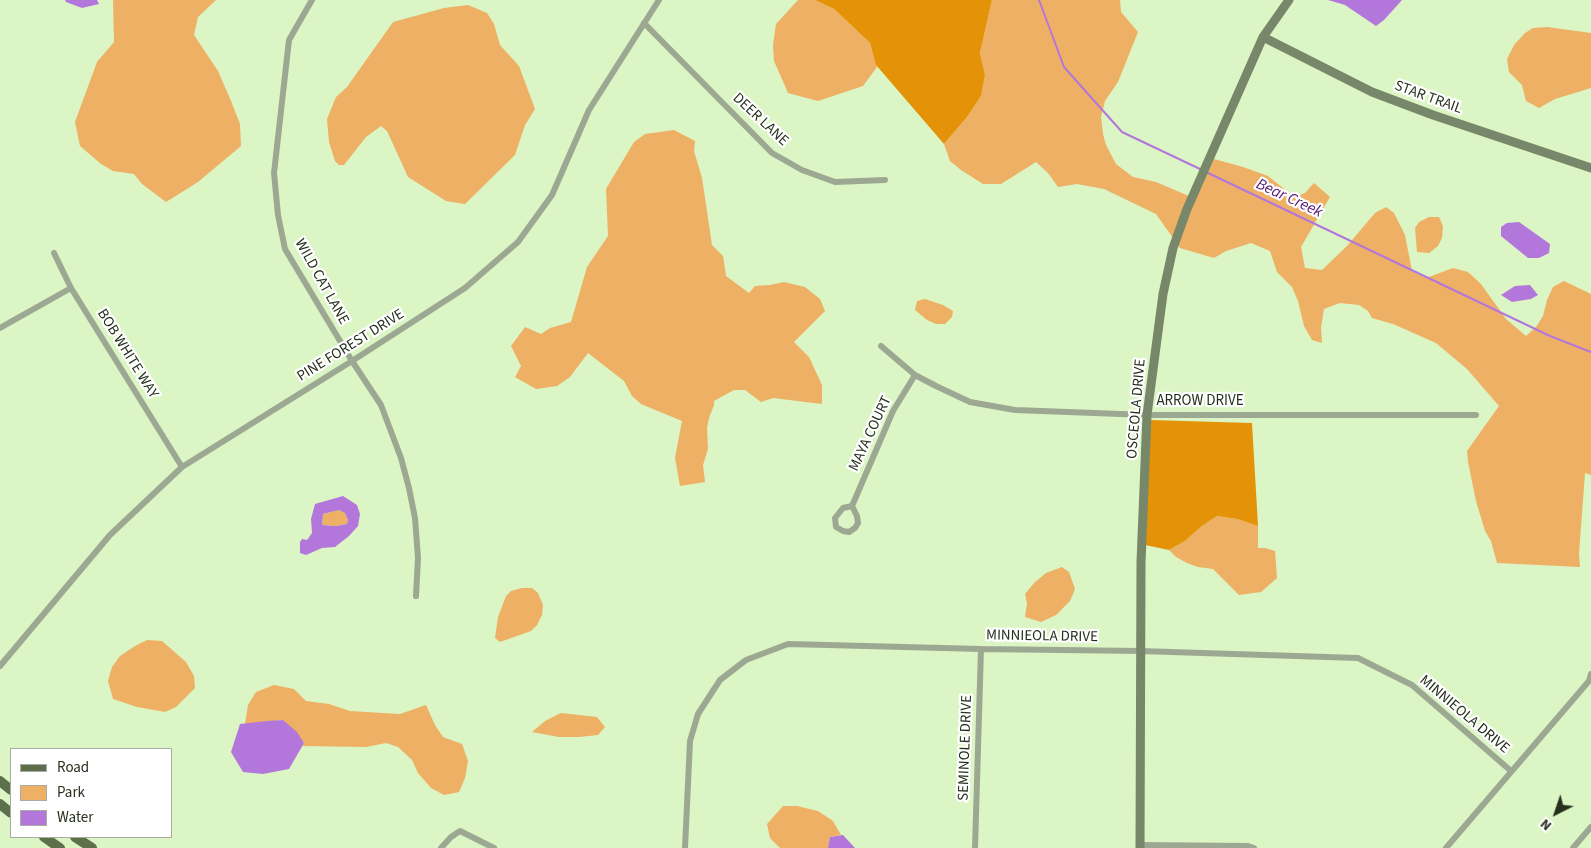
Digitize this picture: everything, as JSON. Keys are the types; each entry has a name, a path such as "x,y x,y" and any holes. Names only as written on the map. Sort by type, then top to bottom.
{"main road":[{"path":"0,804 10,812"},
{"path":"45,838 60,848"},
{"path":"77,838 92,848"}],"street":[{"name":"WILD CAT LANE","path":"312,0 289,40 274,173 278,215 285,249 380,405 401,458 415,518 418,558 416,596"},
{"name":"PINE FOREST DRIVE","path":"0,666 110,535 182,467 465,288 518,242 552,195 589,110 659,0"},
{"name":"OSCEOLA DRIVE","path":"1140,847 1141,562 1147,415 1164,294 1173,248 1186,209 1263,37 1289,0"},
{"name":"DEER LANE","path":"644,23 772,152 802,170 835,182 885,180"},
{"name":"STAR TRAIL","path":"1263,37 1372,92 1591,168"},
{"name":"BOB WHITE WAY","path":"54,253 71,288 182,467"},
{"path":"0,328 71,288"},
{"name":"ARROW DRIVE","path":"881,346 915,375 970,402 1015,410 1147,415 1476,415"},
{"name":"MAYA COURT","path":"852,506 893,410 915,375"},
{"name":"MINNIEOLA DRIVE","path":"685,848 690,741 698,714 720,680 746,660 788,644 1140,651 1358,658 1412,685 1511,771"},
{"name":"SEMINOLE DRIVE","path":"975,848 981,649"},
{"path":"1446,848 1590,679"},
{"path":"1573,848 1591,827"},
{"path":"441,848 451,837 460,831 494,848"},
{"path":"1140,847 1248,846 1254,848"}],"green space":[{"path":"113,0 216,0 198,17 194,35 218,71 231,101 240,124 241,146 198,182 166,202 142,184 134,174 113,171 101,164 80,146 75,122 97,62 114,42"},
{"path":"798,0 815,0 834,9 870,43 877,67 863,86 818,101 788,93 774,61 773,45 776,24"},
{"path":"992,0 1120,0 1121,12 1138,32 1118,82 1105,101 1101,117 1103,134 1106,145 1116,164 1133,177 1156,182 1189,196 1173,238 1156,214 1104,189 1077,184 1058,187 1048,173 1036,162 1001,184 983,184 950,161 944,144 967,117 981,96 985,75 980,53"},
{"path":"468,5 487,13 494,24 500,45 519,66 535,109 525,125 515,155 465,204 446,201 408,177 387,131 381,126 366,137 344,165 339,165 335,161 329,142 327,119 336,97 347,87 393,22 444,8"},
{"path":"1547,27 1591,33 1591,88 1555,99 1539,108 1526,101 1522,85 1509,72 1507,59 1514,45 1525,33 1533,28"},
{"path":"674,130 695,141 694,151 702,178 712,245 723,256 726,276 749,293 755,286 784,282 805,287 820,299 825,311 794,342 809,357 822,385 822,404 773,398 761,402 745,390 734,390 714,401 707,428 708,449 703,465 705,482 680,486 675,458 682,421 641,404 632,396 624,381 588,353 570,377 557,386 536,389 515,377 521,366 511,346 525,327 541,334 550,328 571,322 587,267 608,236 606,189 634,142 645,134"},
{"path":"1214,159 1268,176 1294,197 1305,193 1314,183 1330,197 1301,247 1305,268 1322,270 1347,246 1375,213 1386,207 1394,213 1405,235 1412,271 1426,278 1453,268 1468,272 1481,284 1506,319 1526,336 1536,327 1543,316 1553,287 1564,281 1591,294 1591,475 1585,473 1579,554 1580,567 1497,563 1476,501 1467,451 1499,406 1467,369 1436,343 1393,324 1372,318 1368,311 1359,305 1340,303 1324,309 1321,327 1322,343 1312,340 1304,326 1298,301 1292,287 1277,272 1270,251 1251,243 1226,251 1214,258 1180,248 1178,245 1190,210"},
{"path":"1429,217 1439,217 1443,226 1442,238 1438,246 1429,253 1417,252 1415,228 1419,222"},
{"path":"925,299 943,305 953,311 952,317 945,324 936,324 927,320 915,310 917,301"},
{"path":"339,510 345,513 348,520 347,524 336,526 322,525 323,514"},
{"path":"1217,516 1237,519 1258,526 1258,548 1275,551 1277,578 1261,592 1239,595 1213,569 1187,563 1176,557 1169,550 1185,541"},
{"path":"1062,567 1069,572 1075,589 1070,601 1056,615 1041,622 1025,617 1027,603 1025,594 1046,573"},
{"path":"532,588 538,593 543,605 542,615 537,625 531,631 500,642 495,638 498,617 506,596 511,591"},
{"path":"147,640 162,641 186,662 194,676 195,688 176,707 165,712 137,707 113,699 108,681 112,667 120,656"},
{"path":"274,685 294,689 306,701 329,704 350,711 400,714 426,705 443,737 462,744 468,761 465,778 459,792 444,795 431,788 418,773 412,760 398,747 386,743 366,747 302,746 304,743 283,720 245,724 248,705 256,692"},
{"path":"561,713 597,717 605,727 598,735 579,737 559,737 532,732 545,721"},
{"path":"783,806 797,806 818,811 833,821 841,835 830,837 828,848 780,848 770,838 767,824"}],"shaded area":[{"path":"815,0 992,0 980,53 985,75 981,96 967,117 944,144 876,65 870,43 834,9"},
{"path":"1150,420 1252,423 1258,526 1237,519 1217,516 1185,541 1169,550 1145,545"}],"water":[{"path":"65,0 97,0 99,4 82,8"},
{"path":"1328,0 1402,0 1376,26 1345,5"},
{"path":"1519,222 1550,244 1549,253 1539,258 1528,258 1501,236 1501,227 1507,223"},
{"path":"1530,285 1538,295 1531,299 1512,302 1501,295 1515,286"},
{"path":"343,496 357,505 360,514 358,526 335,547 322,548 306,555 300,553 300,542 302,539 307,540 312,533 311,519 315,504","holes":["339,510 345,513 348,520 347,524 336,526 322,525 323,514"]},
{"path":"283,720 297,732 304,743 289,769 263,774 243,772 231,752 240,724"},
{"path":"843,835 855,848 828,848 830,837"}],"waterway":[{"name":"Bear Creek","path":"1039,0 1064,67 1122,132 1200,169"},
{"name":"Bear Creek","path":"1206,172 1550,336 1591,352"}]}
